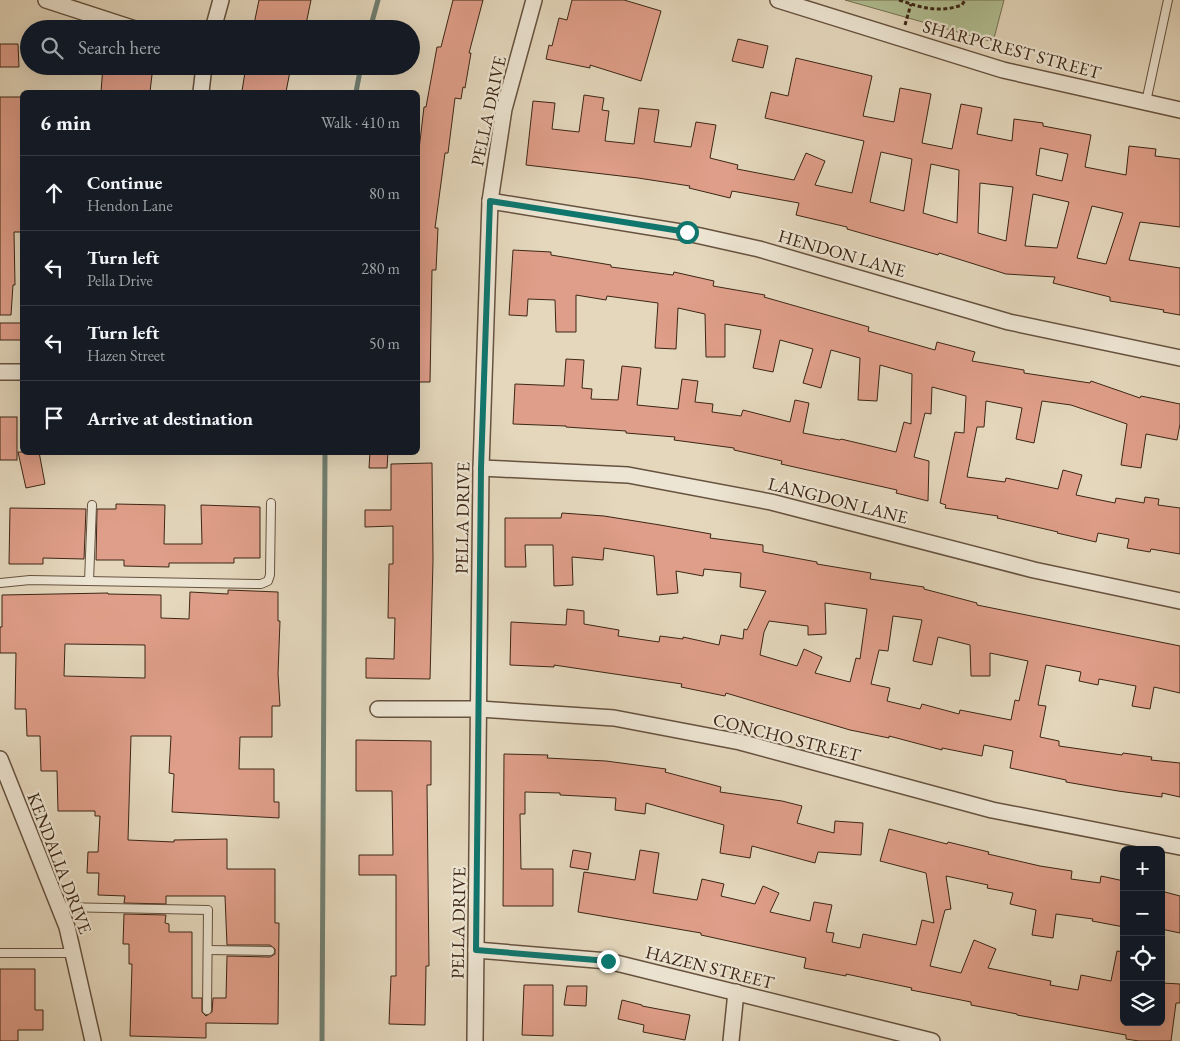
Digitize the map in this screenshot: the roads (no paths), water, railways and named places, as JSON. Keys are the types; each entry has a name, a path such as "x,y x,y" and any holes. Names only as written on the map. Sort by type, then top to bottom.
{"street":[{"path":"46,0 107,20"},
{"path":"215,20 221,0"},
{"name":"PELLA DRIVE","path":"475,1041 481,468 490,201 504,109 534,0"},
{"name":"SHARPCREST STREET","path":"778,0 1003,70 1180,110"},
{"path":"201,90 203,75"},
{"name":"HENDON LANE","path":"490,201 687,232 759,249 1009,322 1180,358"},
{"path":"0,372 20,372"},
{"name":"LANGDON LANE","path":"481,468 628,475 771,502 1034,570 1180,601"},
{"name":"CONCHO STREET","path":"378,709 479,709 614,718 740,742 992,810 1180,847"},
{"name":"KENDALIA DRIVE","path":"0,759 67,927 93,1041"},
{"name":"HAZEN STREET","path":"476,950 608,961 932,1041"},
{"path":"731,1041 736,992"}],"lane":[{"path":"1146,102 1168,0"},
{"path":"0,583 30,580 261,584 268,581 271,502"},
{"path":"89,581 92,505"},
{"path":"59,907 208,910 207,1010"},
{"path":"208,950 270,951"},
{"path":"0,953 73,953"}],"waterway":[{"path":"372,20 378,0"},
{"path":"356,90 359,75"},
{"path":"322,1041 325,455"}]}
